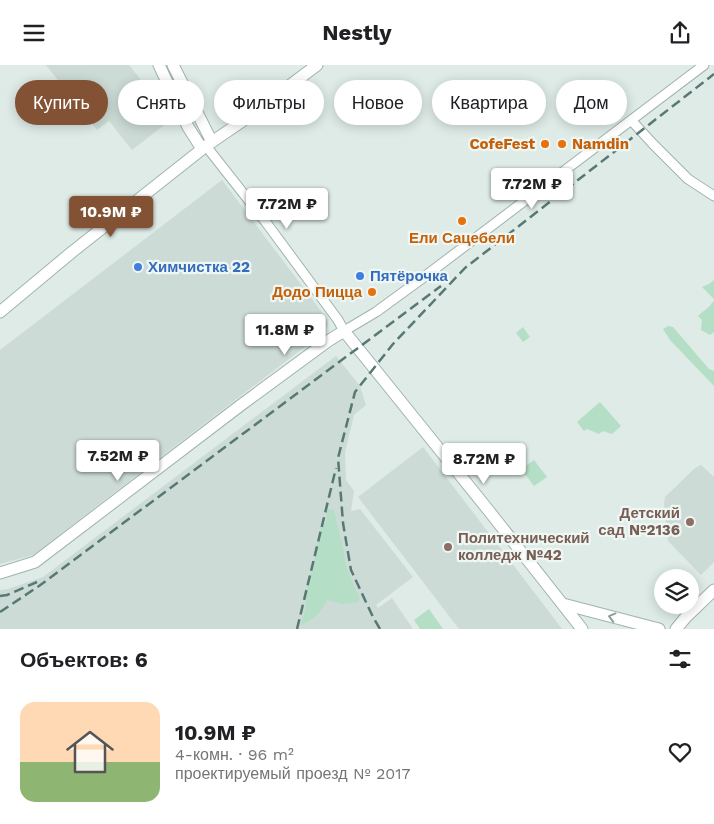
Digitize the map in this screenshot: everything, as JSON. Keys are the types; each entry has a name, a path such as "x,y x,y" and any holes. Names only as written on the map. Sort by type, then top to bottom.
{"street":[{"path":"159,65 188,127 206,145 266,221 344,331 582,629"},
{"path":"173,65 206,145"},
{"path":"0,312 206,145 241,122 317,65"},
{"path":"0,573 35,562 328,341 376,313 704,65"},
{"path":"631,120 652,145 688,179 714,196"},
{"path":"676,629 714,590"},
{"path":"563,604 659,629"}],"shaded area":[{"path":"46,65 129,65 141,80 118,80 118,125 164,125 132,150 108,122 108,80 58,80"},
{"path":"93,125 104,125 97,130"},
{"path":"222,180 327,319 328,325 324,332 33,555 0,564 0,350"},
{"path":"336,356 360,386 366,405 354,415 345,453 346,480 354,491 351,511 360,509 413,577 376,605 378,608 392,598 413,629 0,629 0,590 43,577"},
{"name":"Политехнический колледж №42","path":"423,447 562,629 459,629 358,497"},
{"name":"Детский сад №2136","path":"701,465 714,477 714,562 701,575 699,569 695,569 668,541 664,503 665,497 695,468"}],"green space":[{"path":"714,280 714,299 702,287"},
{"path":"714,300 714,332 710,335 701,330 702,320 698,316"},
{"path":"668,326 673,327 709,369 714,371 714,386 670,340 663,329"},
{"path":"523,327 530,337 523,342 516,333"},
{"path":"600,402 621,426 612,434 603,431 599,434 587,429 584,431 577,422"},
{"path":"534,460 547,477 534,486 521,469"},
{"path":"327,510 334,510 346,566 360,598 358,602 344,604 327,600 317,615 301,625 321,528 326,522"},
{"path":"429,609 443,629 420,629 414,620"}],"railway":[{"path":"380,629 351,570 343,523 338,458 355,392 393,344 465,268 714,74"},
{"path":"0,612 39,586 441,286"},
{"path":"297,629 336,468"},
{"path":"0,596 7,595 37,582"}],"place":[{"name":"CofeFest","path":"545,144"},
{"name":"Namdin","path":"562,144"},
{"name":"Ели Сацебели","path":"462,221"},
{"name":"Химчистка 22","path":"138,267"},
{"name":"Пятёрочка","path":"360,276"},
{"name":"Додо Пицца","path":"372,292"},
{"name":"Детский сад №2136","path":"690,522"},
{"name":"Политехнический колледж №42","path":"448,547"}]}
